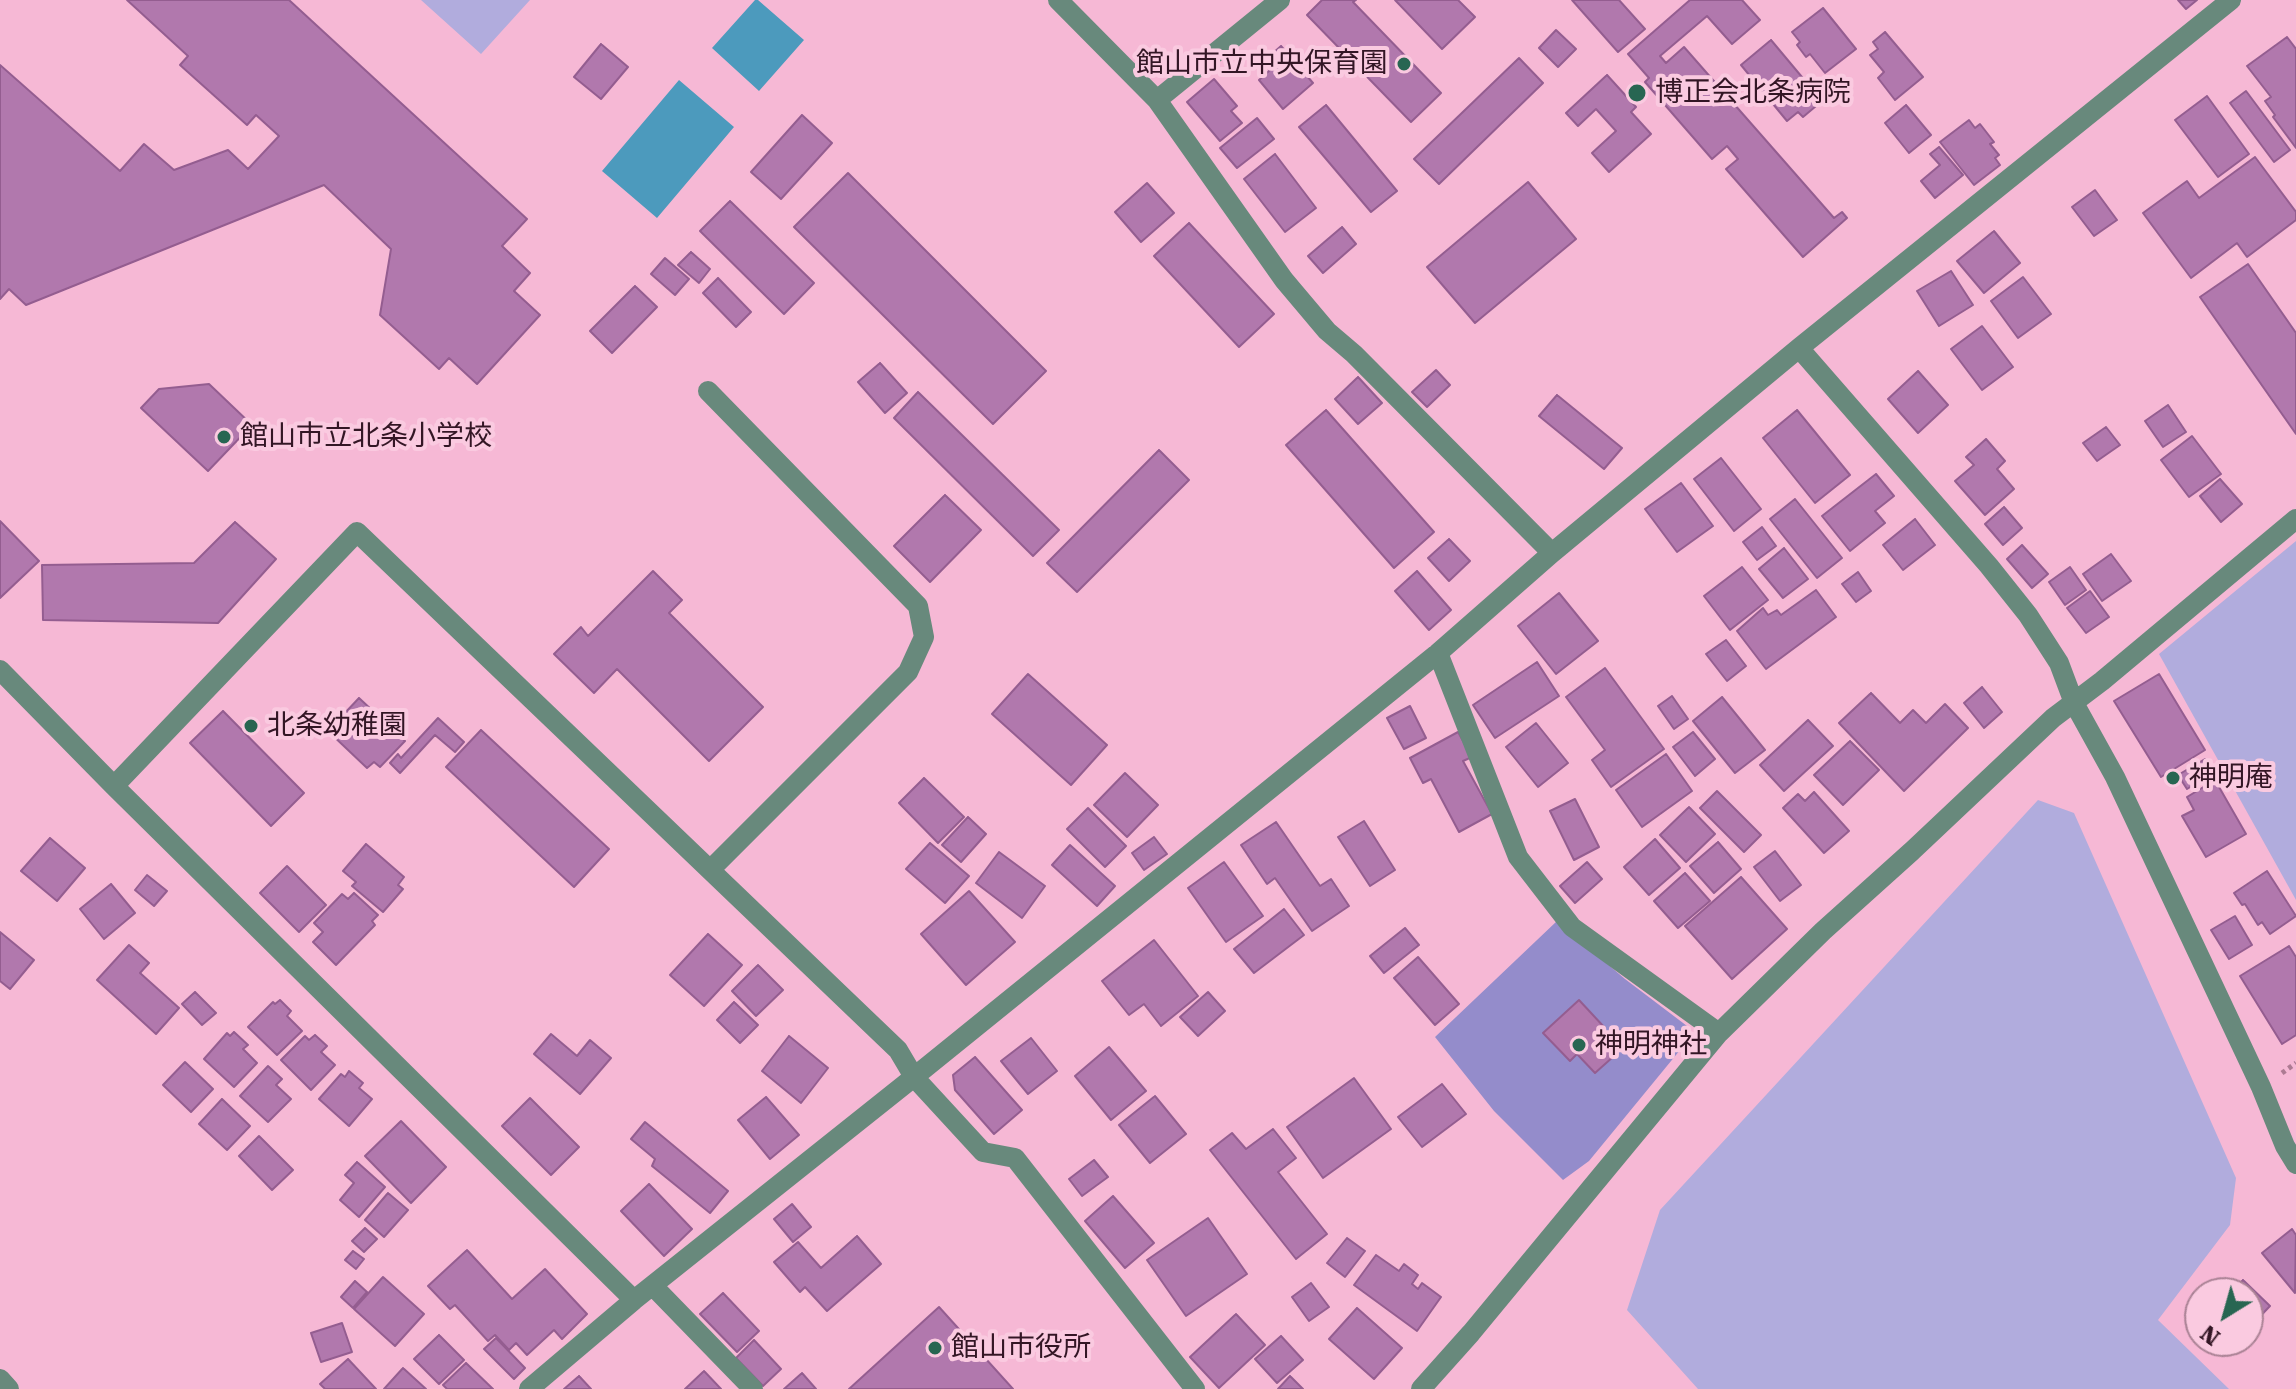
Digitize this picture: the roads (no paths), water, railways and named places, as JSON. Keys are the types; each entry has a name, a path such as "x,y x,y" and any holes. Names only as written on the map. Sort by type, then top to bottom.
{"street":[{"path":"1058,0 1157,100 1284,280 1327,331 1354,354 1552,553"},
{"path":"1157,100 1280,0"},
{"path":"529,1389 634,1300 1438,653 1552,553 1799,348 2231,0"},
{"path":"1799,348 1989,566 2028,615 2059,663 2074,703 2115,777 2296,1164"},
{"path":"708,391 918,606 924,637 908,672 710,870"},
{"path":"1421,1389 1491,1310 1719,1033 1823,931 2053,718 2296,519"},
{"path":"114,786 357,532 898,1050 914,1077 983,1152 1015,1158 1195,1389"},
{"path":"1438,653 1518,857 1572,927 1719,1033"},
{"path":"0,670 634,1300"},
{"path":"653,1286 753,1389"},
{"path":"0,1379 9,1389"}],"water":[{"path":"755,0 804,40 759,91 712,48"},
{"path":"679,80 734,127 657,218 602,171"}],"place":[{"name":"館山市立中央保育園","path":"1404,64"},
{"name":"博正会北条病院","path":"1637,93"},
{"name":"館山市立北条小学校","path":"224,437"},
{"name":"北条幼稚園","path":"251,726"},
{"name":"神明庵","path":"2173,778"},
{"name":"神明神社","path":"1579,1045"},
{"name":"館山市役所","path":"935,1348"}]}
